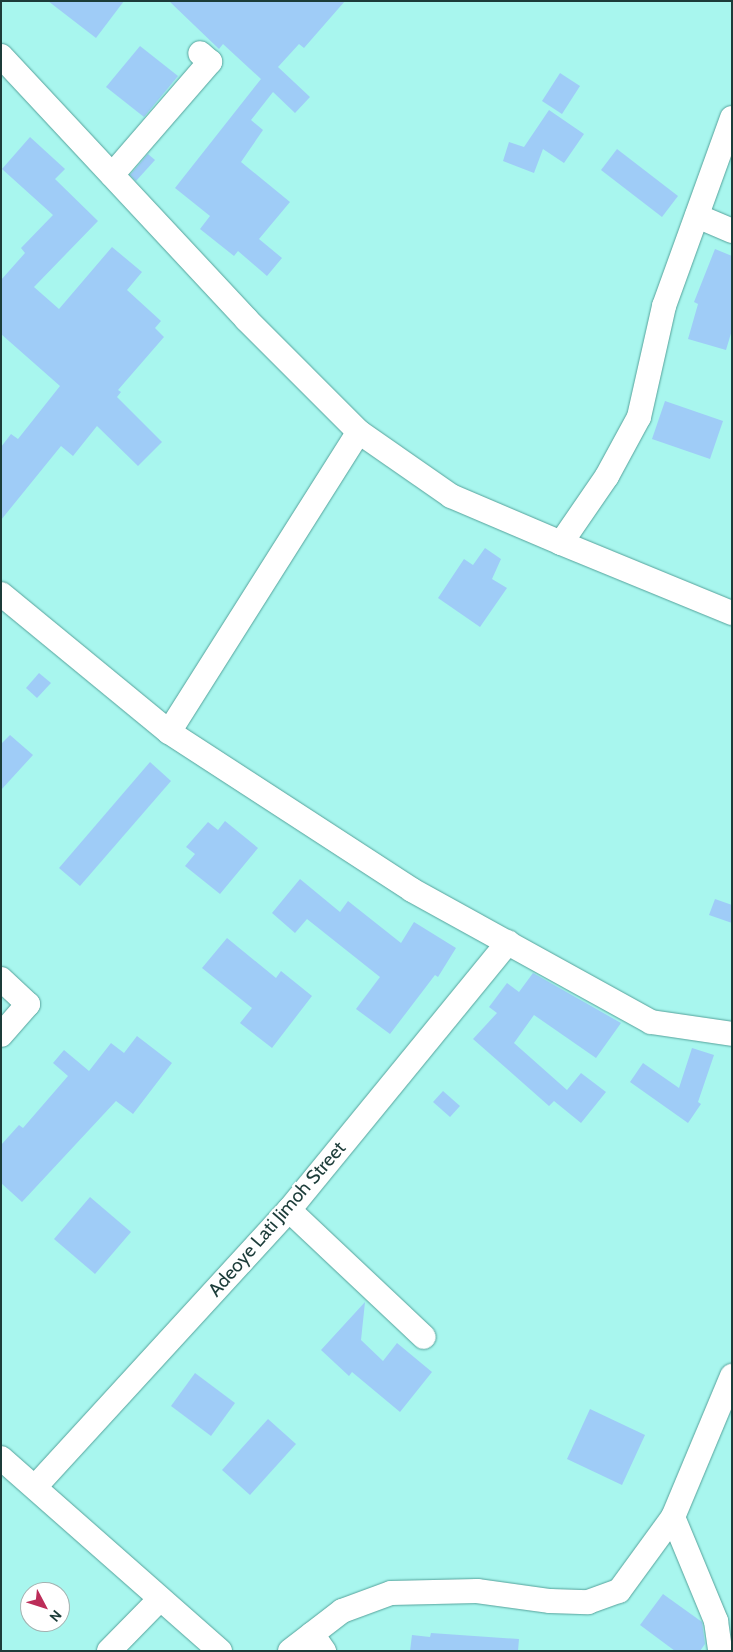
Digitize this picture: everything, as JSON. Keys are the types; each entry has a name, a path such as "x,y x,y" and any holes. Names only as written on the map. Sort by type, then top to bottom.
{"street":[{"path":"112,175 210,62 200,53"},
{"path":"1,56 247,320 359,432 451,496 732,613"},
{"path":"561,543 607,476 639,417 664,306 732,118"},
{"path":"696,216 732,231"},
{"path":"169,732 359,432"},
{"path":"1,594 169,732 412,890 651,1022 732,1034"},
{"name":"Adeoye Lati Jimoh Street","path":"34,1487 289,1210 508,942"},
{"path":"1,979 28,1004 1,1035"},
{"path":"289,1210 424,1337"},
{"path":"290,1651 318,1642 342,1611 391,1593 476,1590 550,1601 588,1602 619,1591 673,1517 732,1376"},
{"path":"1,1458 220,1651"},
{"path":"673,1517 716,1621 720,1651"},
{"path":"109,1651 160,1599"}],"building":[{"path":"48,1 124,1 96,38"},
{"path":"169,1 345,1 304,48 299,44 278,67 310,97 295,113 273,92 251,120 263,130 241,162 290,202 259,239 282,258 267,276 238,251 234,256 200,229 210,216 175,188 261,79 223,44 219,49"},
{"path":"140,46 178,76 144,117 106,87"},
{"path":"560,73 580,86 562,114 542,101"},
{"path":"549,110 584,134 564,163 543,149 534,173 503,161 509,142 524,147"},
{"path":"30,137 65,169 55,179 98,221 34,287 59,309 112,247 142,272 127,290 161,321 155,328 164,337 118,390 121,392 117,397 162,442 138,466 97,426 73,456 61,446 1,520 1,447 11,434 18,439 60,386 1,334 1,280 25,253 21,248 53,215 2,169"},
{"path":"617,149 678,196 662,217 601,170"},
{"path":"148,154 155,160 136,181 130,175"},
{"path":"715,249 732,256 732,330 726,350 688,339 698,304 694,302"},
{"path":"665,401 723,421 710,459 652,439"},
{"path":"485,548 501,559 492,579 507,588 480,627 438,598 464,559 473,565"},
{"path":"39,673 51,683 37,698 26,688"},
{"path":"10,735 33,755 1,790 1,744"},
{"path":"150,762 171,781 80,886 59,868"},
{"path":"225,821 258,848 220,894 185,866 195,854 186,847 208,822 218,830"},
{"path":"300,879 340,912 348,901 401,943 414,922 456,948 438,977 435,975 390,1034 356,1009 380,977 307,919 295,933 272,913"},
{"path":"715,899 732,905 732,923 709,915"},
{"path":"227,938 276,978 281,971 312,996 272,1048 240,1023 252,1008 202,968"},
{"path":"533,973 621,1023 596,1058 534,1015 514,1043 567,1090 581,1073 606,1092 581,1123 554,1101 549,1106 473,1039 497,1013 489,1007 507,983 519,992"},
{"path":"137,1036 172,1063 133,1114 116,1101 22,1202 1,1183 1,1145 19,1125 23,1128 68,1076 53,1063 64,1050 89,1071 111,1043 124,1053"},
{"path":"692,1048 714,1055 698,1102 701,1104 688,1123 630,1082 643,1063 679,1088"},
{"path":"443,1091 460,1106 450,1117 433,1102"},
{"path":"90,1197 131,1232 95,1274 54,1239"},
{"path":"365,1302 361,1340 383,1361 397,1343 432,1372 400,1412 352,1372 349,1376 321,1350"},
{"path":"195,1373 235,1403 211,1436 171,1406"},
{"path":"590,1409 645,1435 622,1485 567,1459"},
{"path":"268,1419 296,1444 250,1495 222,1470"},
{"path":"663,1594 702,1622 705,1644 700,1651 675,1651 640,1625"},
{"path":"431,1633 519,1639 518,1651 410,1651 412,1635 430,1637"}]}
